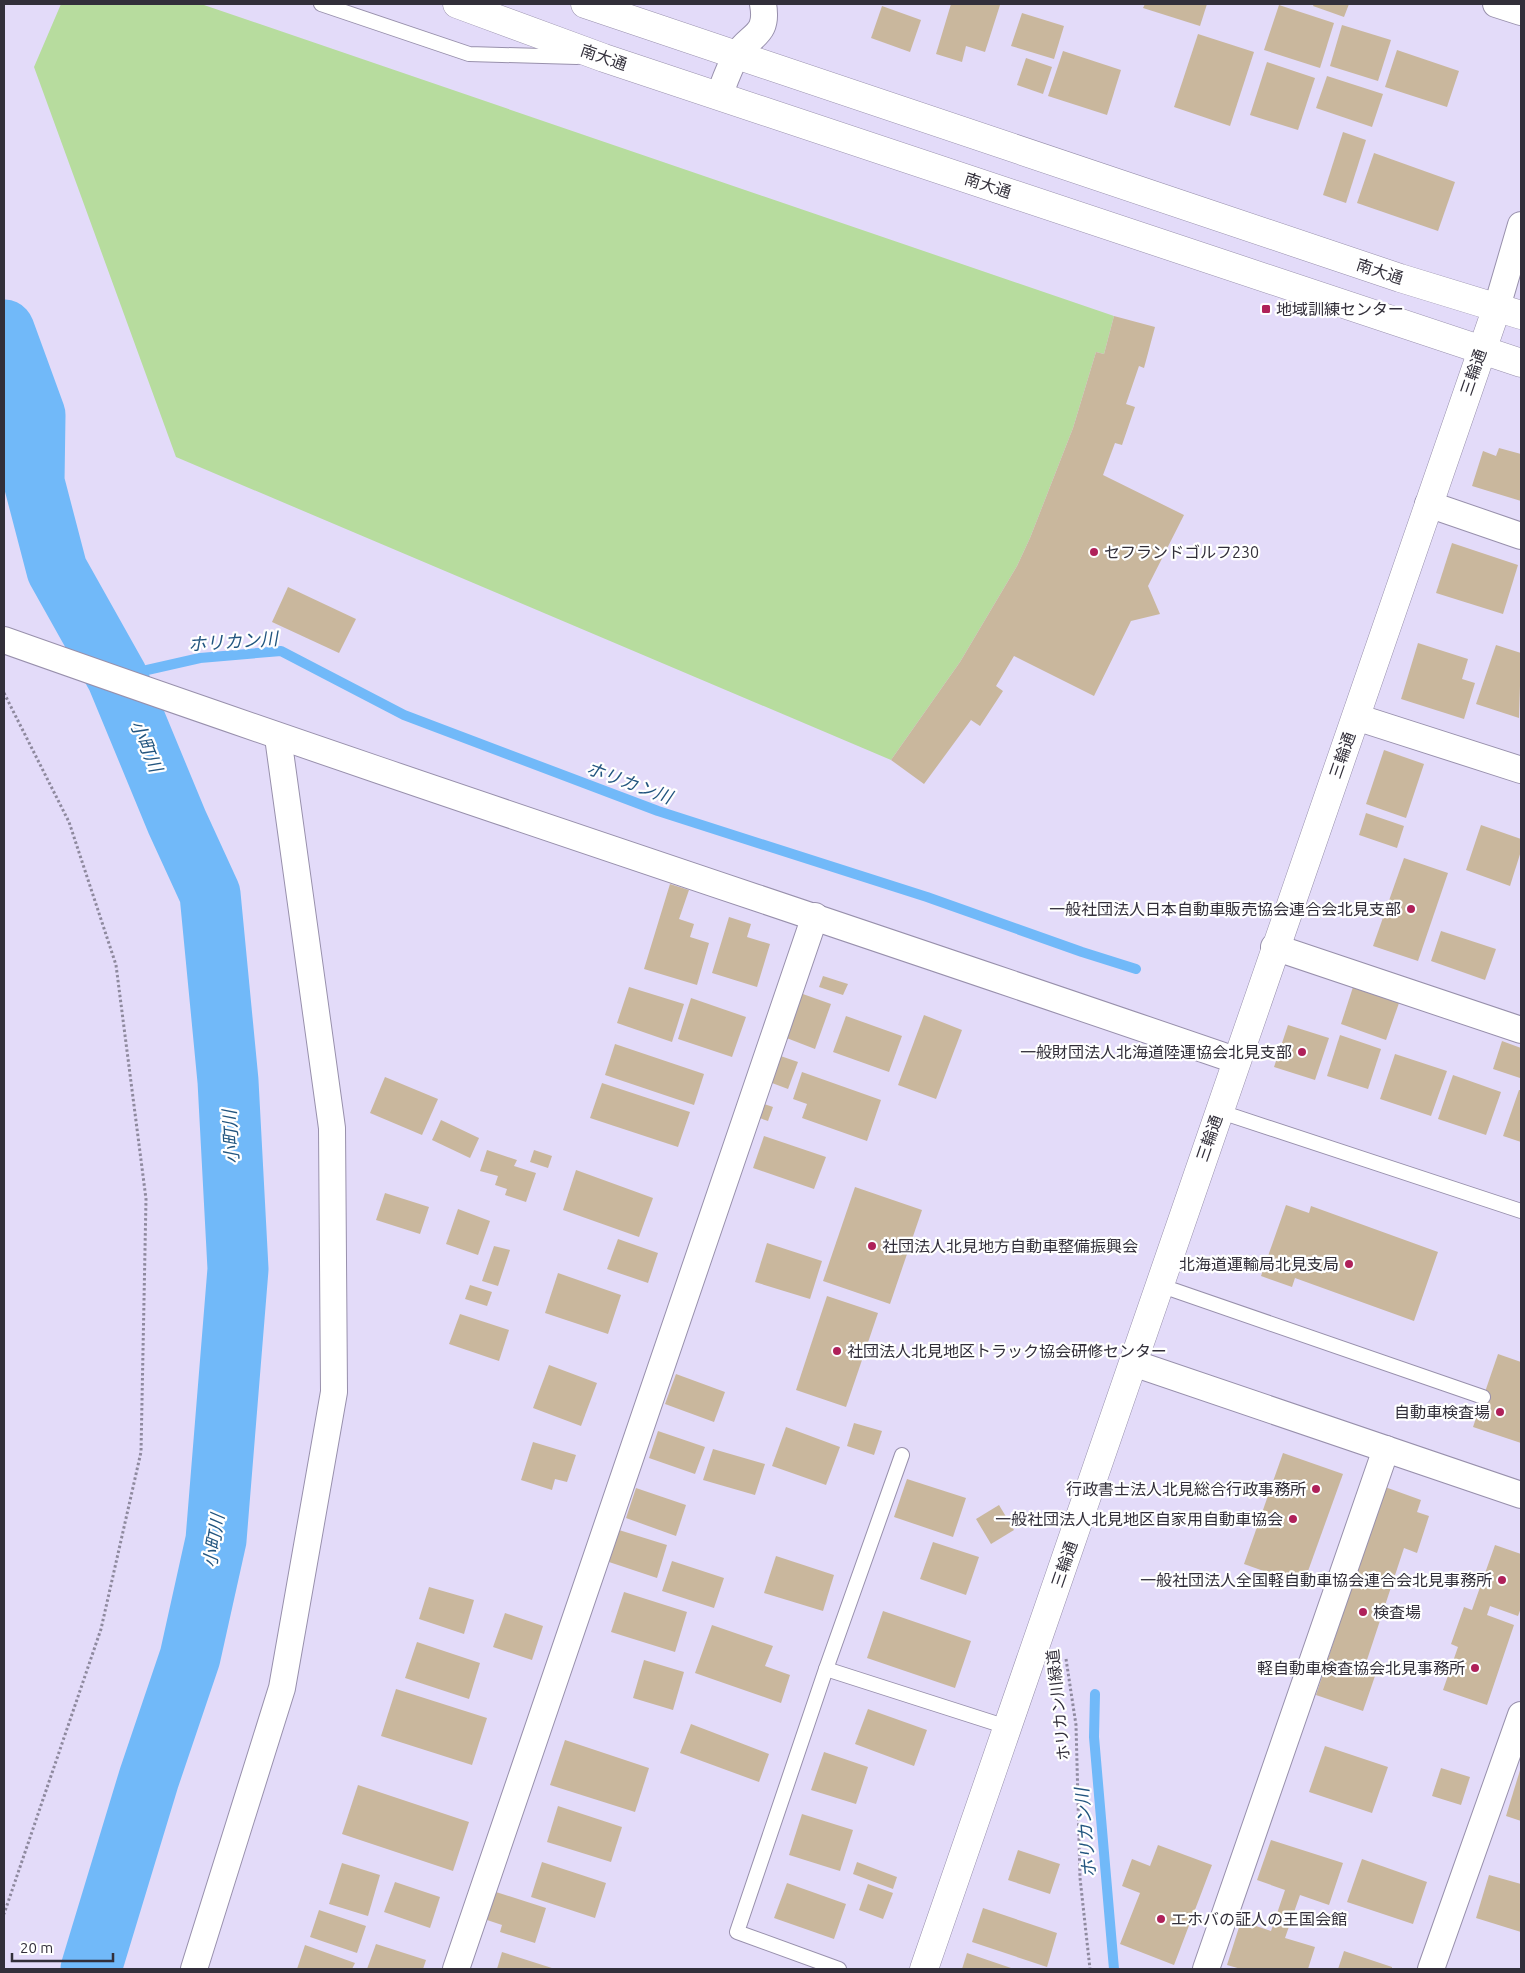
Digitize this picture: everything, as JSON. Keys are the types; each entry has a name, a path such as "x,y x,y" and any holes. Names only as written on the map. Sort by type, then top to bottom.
{"street":[{"name":"南大通","path":"457,4 604,58 1521,363"},
{"path":"719,96 737,54 755,37 766,19 763,4"},
{"path":"1496,4 1521,12"},
{"name":"南大通","path":"596,6 1390,275 1509,311"},
{"path":"1509,311 1521,225"},
{"name":"三輪通","path":"924,1969 1133,1363 1235,1060 1356,717 1480,349 1509,311"},
{"path":"1428,504 1521,536"},
{"path":"4,640 278,737 815,916 1235,1060"},
{"path":"1356,717 1521,770"},
{"path":"194,1969 282,1688 334,1392 332,1128 278,737"},
{"path":"456,1969 815,916"},
{"path":"1274,947 1521,1030"},
{"path":"1133,1363 1521,1495"},
{"path":"1206,1969 1386,1449"},
{"path":"1431,1969 1521,1715"}],"lane":[{"path":"321,4 470,54 604,58"},
{"path":"1218,1110 1521,1211"},
{"path":"1159,1285 1483,1397"},
{"path":"839,1969 737,1932 826,1669 902,1455"},
{"path":"826,1669 1008,1727"}],"path":[{"path":"4,693 69,822 116,965 146,1199 140,1452 101,1629 4,1914"},
{"name":"ホリカン川緑道","path":"1066,1657 1076,1725 1080,1878 1090,1969"}],"green space":[{"path":"61,4 201,4 1114,316 1104,354 1096,352 1073,428 1030,538 1017,566 960,662 891,760 176,457 34,67"}],"building":[{"path":"951,4 1000,5 985,52 966,46 962,62 936,54"},
{"path":"1145,4 1207,4 1200,26 1143,8"},
{"path":"1314,4 1349,4 1344,17 1313,6"},
{"path":"1279,5 1334,23 1320,68 1264,50"},
{"path":"882,6 921,20 910,52 871,38"},
{"path":"1022,13 1064,26 1054,59 1011,46"},
{"path":"1342,25 1391,40 1378,81 1330,66"},
{"path":"1198,34 1254,52 1230,126 1174,107"},
{"path":"1397,50 1459,71 1447,107 1385,87"},
{"path":"1063,51 1121,70 1107,115 1048,96"},
{"path":"1026,58 1052,67 1043,94 1017,85"},
{"path":"1267,62 1315,78 1298,130 1250,115"},
{"path":"1327,76 1383,94 1372,127 1316,108"},
{"path":"1343,132 1366,140 1346,203 1323,195"},
{"path":"1374,153 1455,182 1438,231 1357,203"},
{"name":"セフランドゴルフ230","path":"1114,316 1155,327 1144,368 1139,366 1126,404 1135,407 1122,445 1115,443 1103,475 1184,515 1148,586 1160,614 1131,621 1094,696 1014,656 996,686 1003,691 980,726 971,720 924,784 891,760 960,662 1017,566 1030,538 1073,428 1096,352 1104,354"},
{"path":"1499,448 1521,454 1521,501 1472,486 1483,451 1496,456"},
{"path":"1452,543 1518,565 1503,614 1436,593"},
{"path":"288,587 356,619 339,653 272,622"},
{"path":"1418,643 1468,659 1462,679 1475,683 1464,719 1401,699"},
{"path":"1496,645 1521,653 1519,718 1476,704"},
{"path":"1384,750 1424,764 1406,818 1366,804"},
{"path":"1366,813 1404,826 1397,848 1359,835"},
{"path":"1481,825 1521,839 1521,851 1510,886 1466,870"},
{"name":"一般社団法人日本自動車販売協会連合会北見支部","path":"1404,858 1448,873 1418,961 1373,946"},
{"path":"670,884 689,890 679,919 694,924 690,937 709,943 697,985 644,969"},
{"path":"729,917 751,924 747,937 770,944 757,987 712,973"},
{"path":"1441,931 1496,949 1485,980 1431,961"},
{"path":"823,976 848,984 843,995 819,987"},
{"path":"629,987 684,1004 672,1042 617,1023"},
{"path":"1353,987 1399,1003 1386,1040 1341,1024"},
{"path":"800,993 831,1004 815,1049 784,1037"},
{"path":"691,998 746,1017 732,1057 678,1039"},
{"path":"924,1015 962,1030 936,1099 898,1085"},
{"path":"846,1016 902,1036 889,1072 833,1052"},
{"name":"一般財団法人北海道陸運協会北見支部","path":"1288,1025 1329,1038 1315,1080 1274,1067"},
{"path":"1340,1035 1381,1049 1368,1089 1327,1076"},
{"path":"1502,1041 1521,1048 1520,1078 1493,1069"},
{"path":"615,1044 704,1074 694,1105 605,1075"},
{"path":"769,1052 798,1062 788,1089 759,1078"},
{"path":"1395,1054 1447,1071 1431,1116 1380,1099"},
{"path":"802,1072 881,1100 867,1141 802,1118 807,1104 793,1099"},
{"path":"1453,1075 1501,1092 1486,1135 1438,1119"},
{"path":"385,1077 438,1099 422,1135 370,1113"},
{"path":"602,1083 690,1112 678,1147 590,1118"},
{"path":"1519,1090 1521,1090 1521,1142 1503,1136"},
{"path":"747,1098 773,1107 768,1121 742,1112"},
{"path":"441,1120 479,1138 470,1158 432,1140"},
{"path":"764,1136 826,1157 814,1189 753,1168"},
{"path":"487,1150 517,1160 514,1166 536,1173 526,1202 505,1195 507,1189 495,1185 498,1176 480,1171"},
{"path":"534,1150 552,1156 548,1168 530,1162"},
{"path":"576,1170 653,1198 639,1237 563,1210"},
{"name":"社団法人北見地方自動車整備振興会","path":"855,1187 922,1210 890,1304 823,1281"},
{"path":"385,1193 429,1207 420,1234 376,1220"},
{"name":"北海道運輸局北見支局","path":"1286,1205 1309,1213 1311,1206 1438,1252 1414,1321 1295,1278 1292,1287 1261,1276"},
{"path":"458,1209 490,1221 478,1255 446,1244"},
{"path":"618,1239 658,1253 648,1283 607,1269"},
{"path":"767,1243 822,1261 810,1299 755,1282"},
{"path":"494,1246 510,1250 498,1286 482,1281"},
{"path":"558,1273 621,1295 608,1334 545,1313"},
{"path":"470,1285 492,1292 487,1306 465,1299"},
{"name":"社団法人北見地区トラック協会研修センター","path":"827,1296 878,1313 846,1407 796,1390"},
{"path":"460,1314 509,1330 499,1361 449,1344"},
{"name":"自動車検査場","path":"1498,1354 1521,1362 1521,1443 1473,1427"},
{"path":"549,1365 597,1383 581,1426 533,1408"},
{"path":"676,1374 725,1392 714,1422 665,1404"},
{"path":"854,1423 882,1431 874,1455 847,1446"},
{"path":"786,1427 840,1447 826,1485 772,1466"},
{"path":"658,1431 705,1447 695,1474 649,1458"},
{"path":"533,1442 576,1455 567,1482 555,1479 552,1490 521,1480"},
{"path":"713,1449 765,1464 755,1495 703,1480"},
{"name":"一般社団法人北見地区自家用自動車協会","path":"1283,1453 1343,1474 1303,1585 1244,1564"},
{"path":"907,1479 966,1498 953,1537 894,1517"},
{"name":"検査場","path":"1385,1487 1421,1500 1417,1512 1429,1516 1417,1553 1404,1548 1363,1672 1375,1676 1363,1711 1316,1695"},
{"path":"636,1488 686,1505 676,1536 626,1518"},
{"path":"999,1505 1014,1530 991,1544 976,1519"},
{"path":"619,1530 667,1545 657,1578 609,1562"},
{"path":"933,1542 979,1557 966,1595 920,1579"},
{"name":"軽自動車検査協会北見事務所","path":"1495,1545 1521,1554 1521,1608 1518,1616 1490,1606 1487,1615 1514,1625 1487,1705 1443,1690 1458,1647 1451,1644 1464,1607 1472,1610"},
{"path":"776,1556 834,1575 823,1611 764,1593"},
{"path":"672,1561 724,1578 714,1608 662,1591"},
{"path":"429,1587 474,1600 464,1634 419,1619"},
{"path":"624,1592 687,1612 675,1652 611,1632"},
{"path":"883,1611 971,1641 955,1688 867,1658"},
{"path":"505,1613 543,1626 532,1660 493,1647"},
{"path":"712,1625 773,1646 765,1666 790,1675 781,1703 695,1673"},
{"path":"417,1642 480,1663 469,1699 405,1678"},
{"path":"644,1660 684,1672 673,1710 633,1698"},
{"path":"396,1689 487,1718 472,1765 381,1736"},
{"path":"868,1709 927,1730 914,1766 855,1744"},
{"path":"691,1724 769,1754 759,1782 680,1753"},
{"path":"565,1740 649,1768 635,1812 550,1785"},
{"path":"1325,1746 1388,1767 1372,1813 1309,1792"},
{"path":"824,1752 868,1767 856,1804 811,1790"},
{"path":"1521,1767 1521,1821 1506,1816"},
{"path":"1441,1768 1470,1777 1461,1805 1432,1796"},
{"path":"358,1785 469,1822 453,1871 342,1834"},
{"path":"558,1806 622,1827 611,1862 547,1842"},
{"path":"802,1814 853,1830 840,1871 789,1855"},
{"path":"1271,1840 1343,1863 1329,1905 1300,1895 1285,1938 1315,1947 1308,1969 1241,1969 1227,1965 1241,1921 1271,1931 1285,1890 1257,1880"},
{"name":"エホバの証人の王国会館","path":"1158,1845 1212,1865 1174,1965 1120,1944 1140,1893 1122,1886 1132,1859 1150,1866"},
{"path":"1018,1850 1060,1864 1050,1894 1008,1880"},
{"path":"1362,1859 1427,1882 1413,1924 1347,1902"},
{"path":"542,1862 606,1883 595,1918 531,1897"},
{"path":"857,1862 897,1877 893,1889 853,1874"},
{"path":"342,1863 380,1875 368,1916 329,1904"},
{"path":"1489,1875 1521,1884 1521,1932 1476,1918"},
{"path":"395,1882 440,1897 430,1928 384,1912"},
{"path":"787,1883 846,1904 834,1939 774,1918"},
{"path":"868,1884 893,1893 883,1919 859,1910"},
{"path":"496,1892 546,1908 535,1943 500,1932 502,1925 487,1920"},
{"path":"983,1908 1057,1933 1047,1967 972,1942"},
{"path":"319,1910 366,1926 357,1953 310,1937"},
{"path":"376,1944 426,1960 423,1969 367,1969"},
{"path":"305,1945 355,1963 352,1969 297,1969"},
{"path":"1344,1951 1392,1967 1392,1969 1338,1969"},
{"path":"502,1952 555,1969 497,1969"},
{"path":"967,1953 1014,1969 962,1969"}],"waterway":[{"name":"小町川","path":"4,330 35,415 34,482 57,570 117,677 177,822 210,894 228,1081 238,1269 216,1540 190,1657 149,1778 91,1969"},
{"name":"ホリカン川","path":"125,675 200,658 281,651 404,715 658,811 927,897 1082,952 1136,969"},
{"name":"ホリカン川","path":"1095,1694 1094,1737 1114,1969"}],"place":[{"name":"地域訓練センター","path":"1266,309"},
{"name":"セフランドゴルフ230","path":"1094,552"},
{"name":"一般社団法人日本自動車販売協会連合会北見支部","path":"1411,909"},
{"name":"一般財団法人北海道陸運協会北見支部","path":"1302,1052"},
{"name":"社団法人北見地方自動車整備振興会","path":"872,1246"},
{"name":"北海道運輸局北見支局","path":"1349,1264"},
{"name":"社団法人北見地区トラック協会研修センター","path":"837,1351"},
{"name":"自動車検査場","path":"1500,1412"},
{"name":"行政書士法人北見総合行政事務所","path":"1316,1489"},
{"name":"一般社団法人北見地区自家用自動車協会","path":"1293,1519"},
{"name":"一般社団法人全国軽自動車協会連合会北見事務所","path":"1502,1580"},
{"name":"検査場","path":"1363,1612"},
{"name":"軽自動車検査協会北見事務所","path":"1475,1668"},
{"name":"エホバの証人の王国会館","path":"1161,1919"}]}
